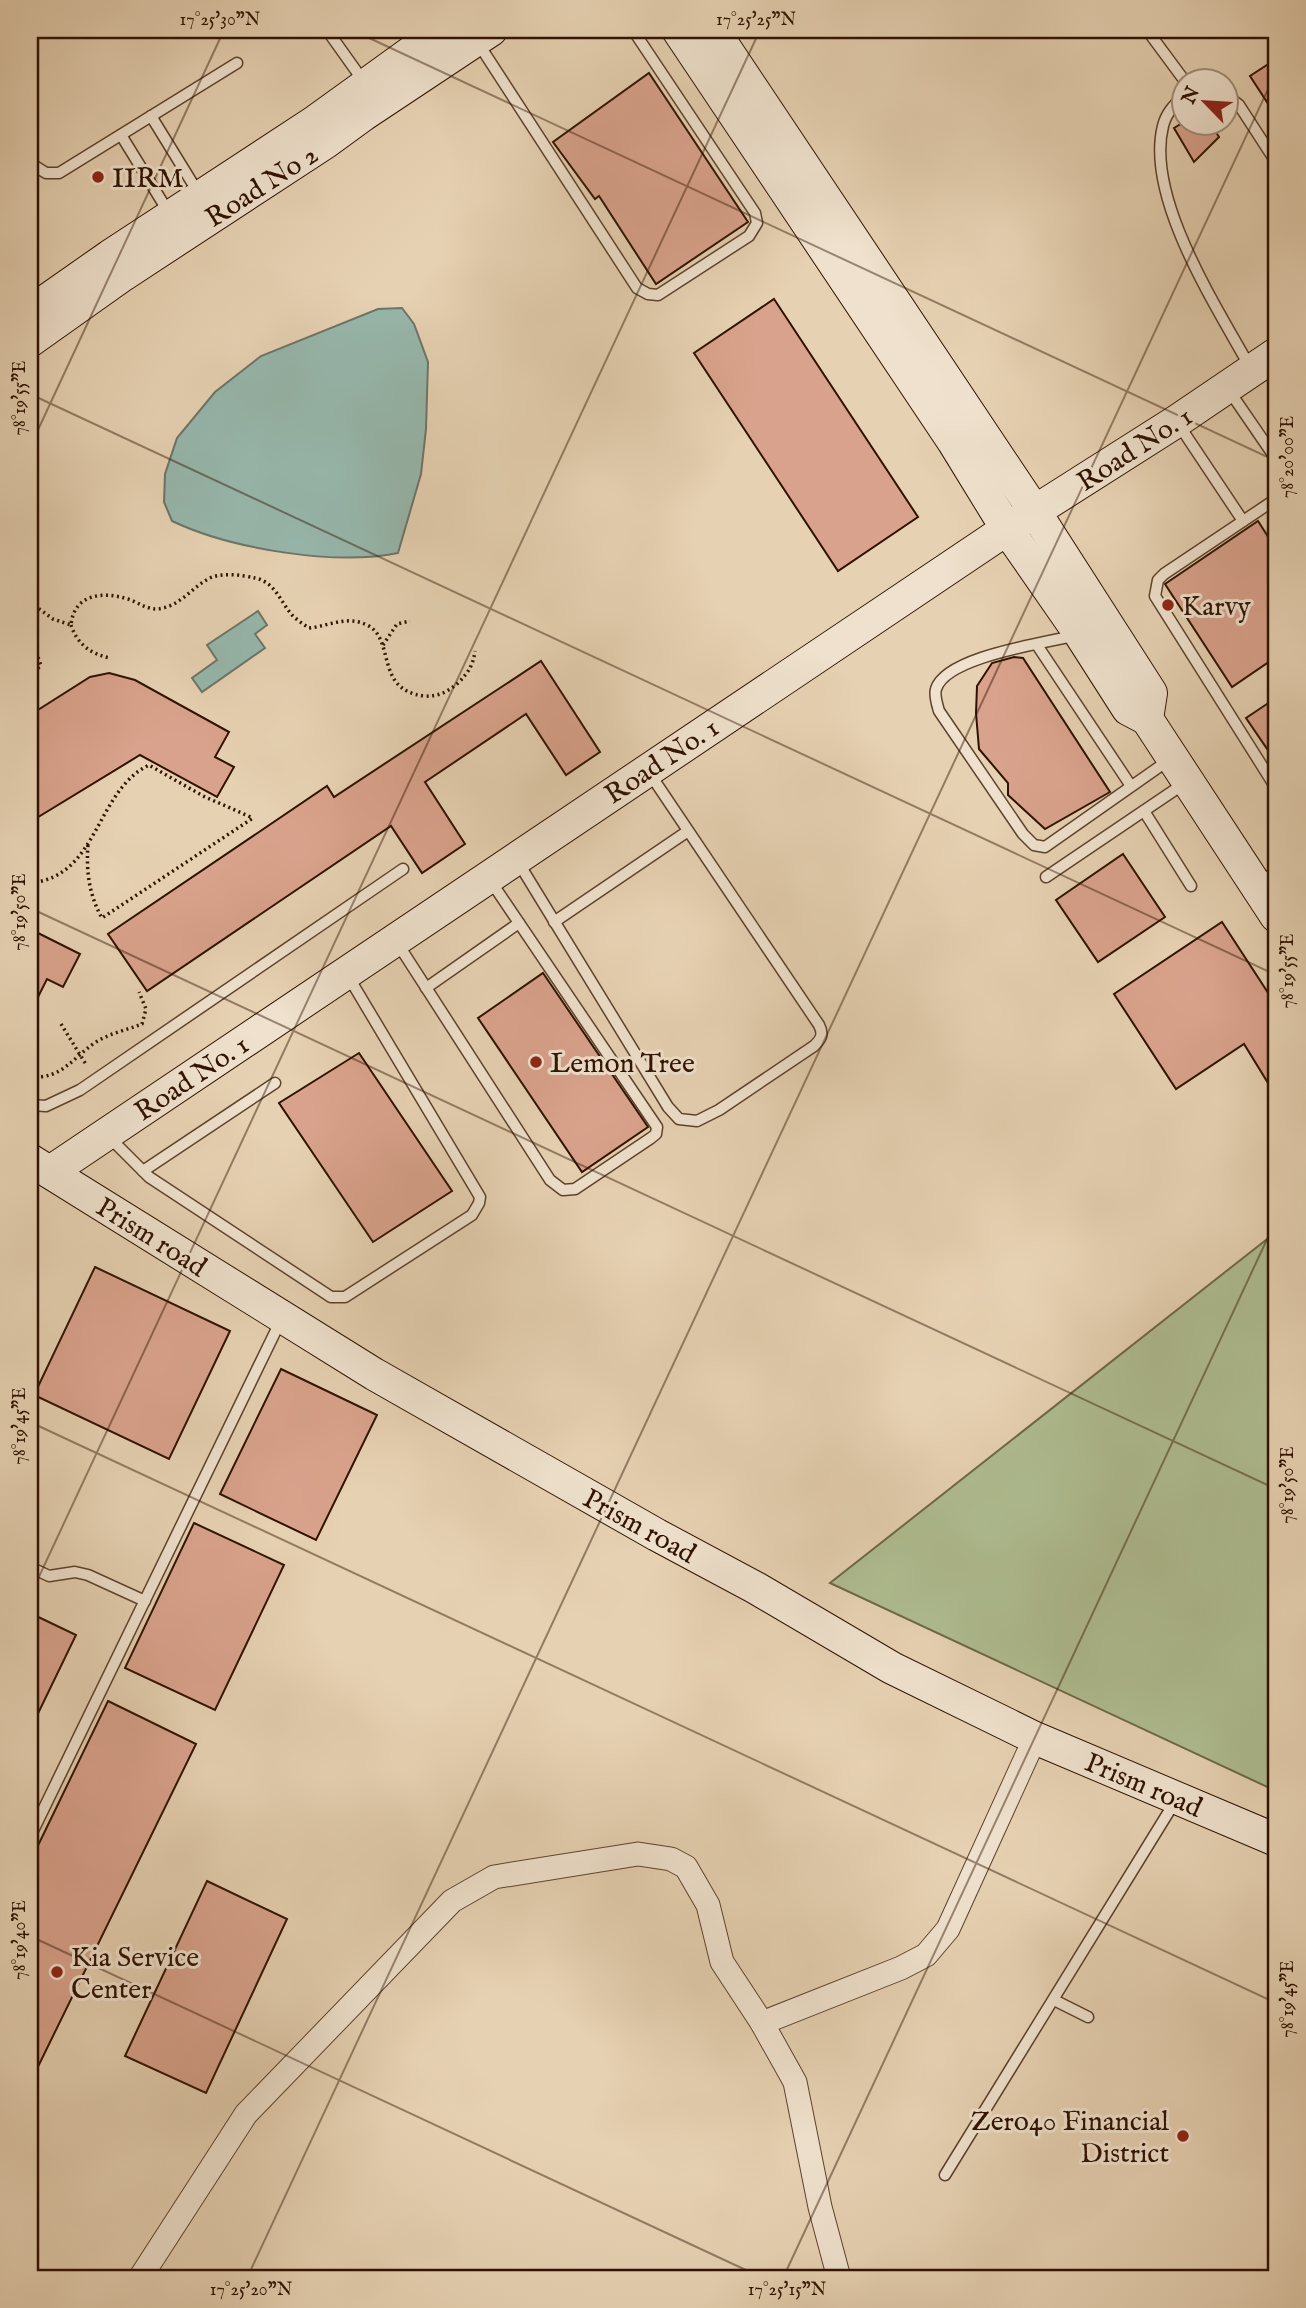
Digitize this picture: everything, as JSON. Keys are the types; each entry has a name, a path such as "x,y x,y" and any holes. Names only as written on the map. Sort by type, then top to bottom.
{"street":[{"name":"Road No 2","path":"30,341 123,275 303,158 442,30"},
{"path":"678,30 953,441 1007,529 1128,709 1147,719 1180,770 1270,895"},
{"path":"713,30 1035,512 1151,693 1147,719"},
{"name":"Road No 2","path":"30,312 313,123 372,95 483,35"},
{"name":"Road No. 1","path":"40,1166 107,1133 396,941 647,769 1251,370"},
{"name":"Prism road","path":"40,1166 420,1400 756,1588 892,1668 1035,1738 1276,1840"},
{"path":"762,2023 901,1968 926,1955 948,1928 1035,1738"},
{"path":"140,2278 246,2115 452,1900 494,1877 638,1854 671,1859 687,1867 708,1905 722,1962 762,2023 795,2082 820,2207 839,2278"}],"lane":[{"path":"327,30 372,95"},
{"path":"483,35 637,288 641,292 658,295 749,236 757,223 755,214 633,30"},
{"path":"1147,30 1174,66"},
{"path":"30,163 46,173 59,173 237,63"},
{"path":"1240,107 1276,162"},
{"path":"1170,109 1163,125 1161,150 1164,186 1172,215 1182,242 1251,370 1276,459"},
{"path":"151,116 201,197"},
{"path":"121,135 171,216"},
{"path":"1177,421 1243,521"},
{"path":"1276,499 1164,574 1158,580 1155,596 1276,788"},
{"path":"1080,634 983,655 941,680 935,691 939,711 1023,834 1034,845 1045,847 1131,786 1180,770"},
{"path":"1037,645 1131,786"},
{"path":"516,859 668,1107 679,1119 696,1121 719,1110 814,1046 821,1039 819,1025 647,769"},
{"path":"1046,877 1144,811 1180,770"},
{"path":"1144,811 1191,886"},
{"path":"554,922 688,831"},
{"path":"30,1105 46,1106 80,1090 403,869"},
{"path":"396,941 555,1185 563,1190 575,1189 651,1138 656,1134 657,1127 489,878"},
{"path":"426,988 519,923"},
{"path":"107,1133 143,1171 331,1297 345,1297 475,1212 480,1197 346,973"},
{"path":"143,1171 275,1083"},
{"path":"30,1837 283,1317"},
{"path":"30,1567 49,1576 75,1572 88,1575 145,1601"},
{"path":"945,2175 1177,1798"},
{"path":"1054,2000 1088,2017"}],"path":[{"path":"110,659 91,652 80,642 71,625 74,610 80,602 89,598 121,598 157,610 176,603 215,576 257,578 269,584 292,615 309,628 349,620 367,624 377,632 383,645 385,661 395,680 413,694 436,696 454,687 473,665 475,651"},
{"path":"30,601 53,619 71,625"},
{"path":"383,645 397,624 410,621"},
{"path":"30,651 37,654 41,666 30,674"},
{"path":"30,883 51,880 63,873 88,842 124,783 135,771 149,765 204,796 253,818 102,918 89,883 88,842"},
{"path":"30,1077 62,1071 95,1043 142,1024 146,1009 139,992"},
{"path":"61,1024 96,1079"}],"green space":[{"path":"1276,1232 1276,1791 830,1583"}],"water":[{"path":"402,308 414,324 428,362 426,429 421,474 398,553 373,557 344,557 284,552 223,540 172,521 164,502 165,474 177,438 215,392 261,356 378,309"},
{"path":"258,611 267,625 255,634 265,648 202,692 192,678 217,660 207,645"}],"building":[{"path":"1276,59 1276,116 1250,76"},
{"path":"649,73 748,222 656,284 599,196 595,199 553,142"},
{"path":"1179,136 1218,136 1219,137 1194,162"},
{"path":"774,299 918,517 838,571 694,353"},
{"path":"1258,521 1276,549 1276,657 1232,687 1165,584"},
{"path":"1014,657 1023,658 1110,792 1045,829 1008,795 1008,783 979,749 977,686 992,663"},
{"path":"541,661 600,752 566,775 526,714 425,782 465,844 422,873 391,826 147,991 108,934 327,786 334,797"},
{"path":"109,673 135,680 229,732 215,757 234,767 217,797 140,755 30,822 30,715 90,677"},
{"path":"1276,698 1276,762 1246,718"},
{"path":"1123,854 1165,917 1098,962 1056,900"},
{"path":"1222,922 1276,1005 1276,1096 1244,1044 1176,1089 1114,994"},
{"path":"30,929 80,954 63,987 47,979 30,1013"},
{"path":"543,973 648,1127 582,1172 478,1018"},
{"path":"359,1053 452,1191 373,1242 279,1103"},
{"path":"95,1267 230,1331 169,1459 34,1395"},
{"path":"281,1369 377,1415 316,1540 220,1494"},
{"path":"194,1523 284,1565 215,1710 125,1668"},
{"path":"30,1613 76,1635 30,1730"},
{"name":"Kia Service Center","path":"108,1701 196,1744 30,2083 30,1862"},
{"path":"207,1881 287,1919 206,2093 125,2056"}],"place":[{"name":"IIRM","path":"98,177"},
{"name":"Karvy","path":"1168,605"},
{"name":"Lemon Tree","path":"536,1062"},
{"name":"Kia Service Center","path":"57,1972"},
{"name":"Zero40 Financial District","path":"1183,2136"}]}
